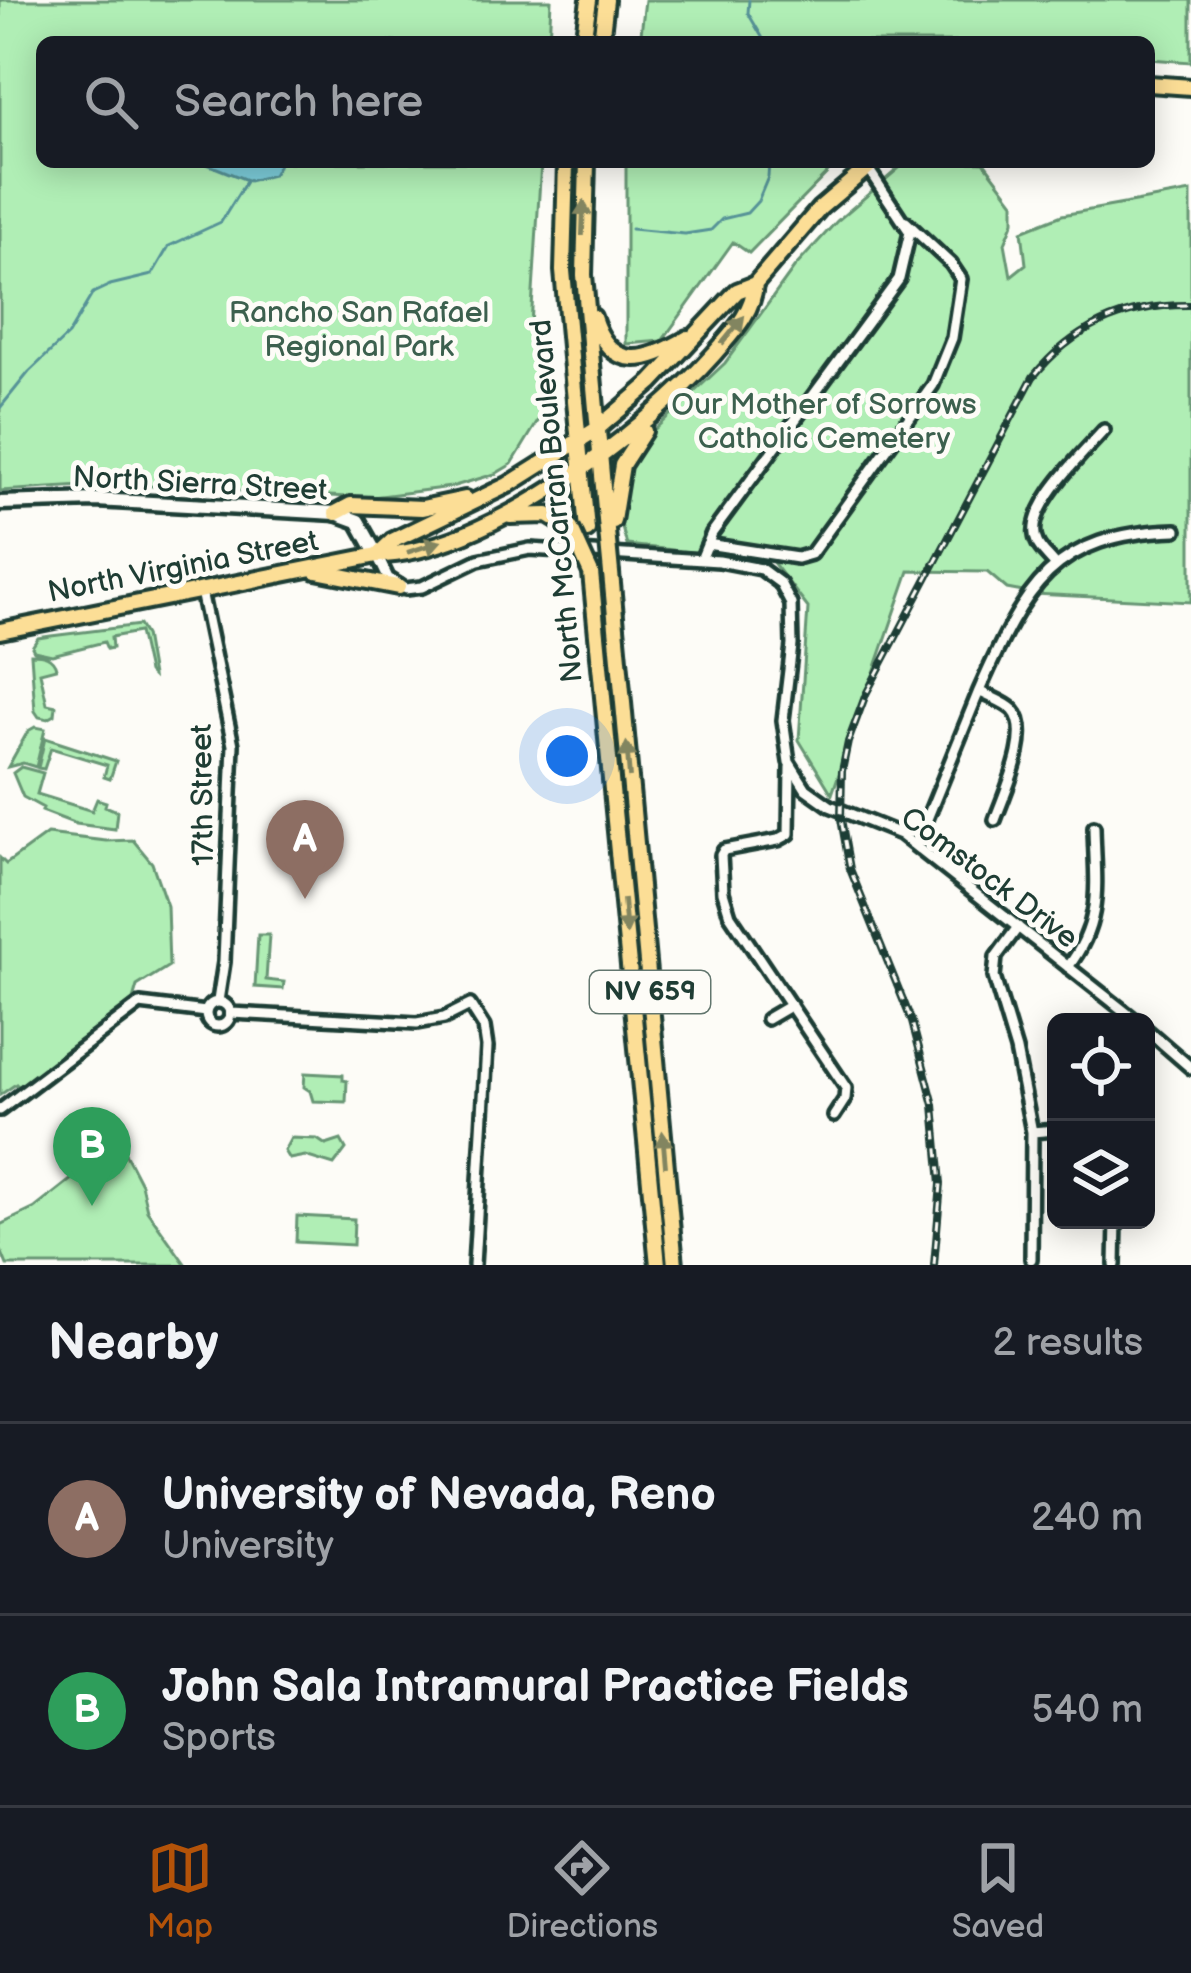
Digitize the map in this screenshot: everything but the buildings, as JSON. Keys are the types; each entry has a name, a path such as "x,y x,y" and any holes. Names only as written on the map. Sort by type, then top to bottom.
{"main road":[{"path":"584,36 589,0"},
{"path":"602,36 606,0"},
{"path":"1155,84 1191,87"},
{"name":"North McCarran Boulevard","path":"566,168 562,254 580,470 579,530 591,573 658,1265"},
{"name":"North McCarran Boulevard","path":"587,168 584,275 675,1265"},
{"name":"North Virginia Street","path":"377,556 392,541 488,495 597,429 652,382 737,291 755,284 820,208 867,168"},
{"path":"584,275 599,335 625,357 657,356 703,330"},
{"name":"North Virginia Street","path":"0,631 396,555 493,519 580,470 661,408 751,309 755,284"},
{"path":"610,532 622,465 661,408"},
{"path":"336,513 351,505 422,508 488,495"},
{"name":"North Sierra Street","path":"0,503 96,500 336,513 358,521 377,556"},
{"path":"493,519 538,514 579,530"},
{"path":"311,569 398,587"}],"street":[{"path":"701,560 712,533 899,279 910,232 872,168"},
{"path":"707,544 785,557 811,554 928,394 952,338 961,279 906,222"},
{"path":"1055,565 1035,540 1035,520 1046,499 1104,430"},
{"path":"916,846 1010,622 1055,565 1088,545 1131,532 1176,530"},
{"path":"377,556 398,587 422,587 469,563 530,549 752,566 772,575 787,593 793,617 783,720 789,762 789,834 729,847 721,855 723,892 730,915 846,1088 834,1116"},
{"name":"17th Street","path":"201,591 233,745 224,962 218,1001"},
{"path":"979,692 1012,709 1022,740 995,820"},
{"name":"Comstock Drive","path":"789,762 818,800 900,834 1127,1013"},
{"path":"1068,967 1085,944 1094,920 1094,827"},
{"path":"1018,927 1000,948 994,976 1016,1050 1032,1132 1031,1259"},
{"path":"218,1001 231,1013 229,1021 219,1026 208,1022 206,1012 218,1001"},
{"path":"0,1110 140,1004 206,1012"},
{"path":"231,1013 427,1022 470,1005 484,1027 488,1048 474,1265"},
{"path":"767,1019 791,1005"},
{"path":"1155,1037 1191,1068"},
{"path":"1032,1132 1047,1131"},
{"path":"1115,1265 1116,1229"}],"green space":[{"name":"Rancho San Rafael Regional Park","path":"0,0 551,0 549,36 36,36 36,168 541,168 531,325 540,418 512,464 451,487 365,498 116,484 0,491"},
{"path":"645,0 1191,0 1191,62 1155,59 1155,36 641,36"},
{"path":"626,168 832,168 749,253 733,242 662,341 626,344"},
{"name":"Our Mother of Sorrows Catholic Cemetery","path":"899,168 988,168 1014,202 1014,221 1005,243 1011,276 1026,264 1022,231 1062,215 1191,192 1191,602 1034,594 1007,589 987,572 909,571 832,794 799,740 808,608 772,561 627,545 618,514 628,465 639,444 725,363 794,268 837,221"},
{"path":"139,625 152,676 139,632 111,637 112,648 107,649 104,642 52,655 32,647 38,638"},
{"path":"31,654 47,656 56,668 40,672 47,704 56,706 55,715 48,719 35,711"},
{"path":"45,729 36,767 23,763 8,767 28,731"},
{"path":"45,738 116,761 110,779 104,777 107,765 51,748 44,769 38,768"},
{"path":"21,767 43,773 37,794 92,811 97,799 106,802 105,806 117,811 115,829 76,824 42,811 23,797 13,773"},
{"path":"47,834 133,840 152,863 167,906 169,966 137,986 133,1000 19,1087 16,1084 0,1095 0,858 6,864"},
{"path":"258,935 269,935 266,980 284,982 283,989 255,987"},
{"path":"305,1073 343,1075 346,1102 313,1101 304,1087"},
{"path":"291,1138 317,1139 326,1145 341,1140 346,1149 334,1165 305,1156 289,1159 284,1151"},
{"path":"124,1151 141,1184 147,1210 186,1265 7,1265 0,1248 0,1225 35,1208 106,1152"},
{"path":"297,1216 354,1219 353,1245 296,1242"}],"water":[{"path":"217,168 277,168 273,175 249,181"}],"waterway":[{"path":"749,0 748,13 761,36"},
{"path":"631,229 685,234 711,230 722,219 747,213 758,201 769,168"},
{"path":"0,408 68,335 93,293 152,275 169,246 221,222 247,180"}],"railway":[{"path":"934,1265 941,1184 934,1105 912,1022 850,869 841,819 848,742 866,694 1033,377 1066,345 1103,322 1145,309 1191,305"}],"place":[{"name":"University of Nevada, Reno","path":"305,899"},
{"name":"John Sala Intramural Practice Fields","path":"92,1206"}]}
